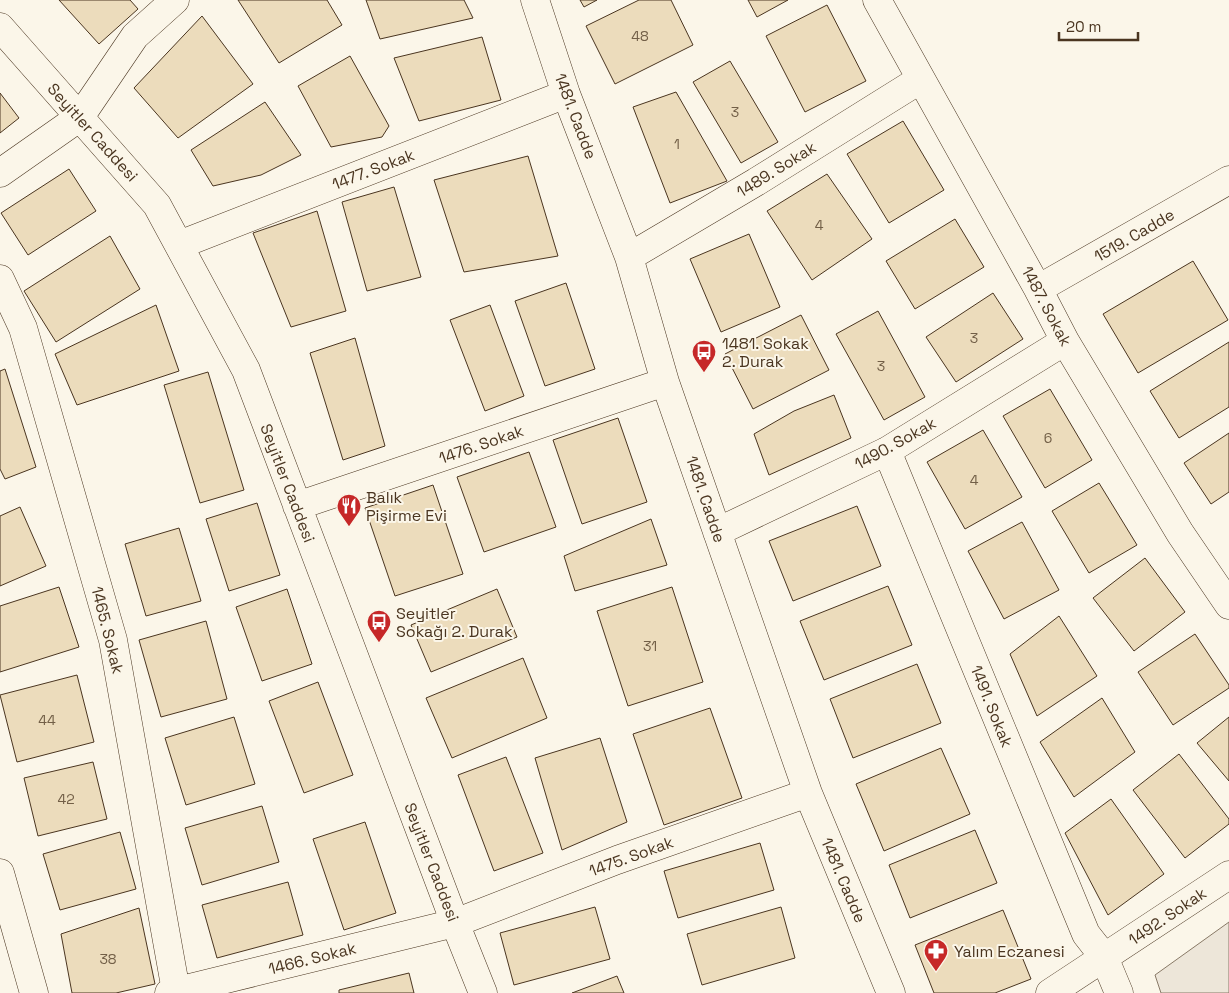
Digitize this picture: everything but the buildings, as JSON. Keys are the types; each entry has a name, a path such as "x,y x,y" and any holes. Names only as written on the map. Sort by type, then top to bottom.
{"street":[{"path":"0,173 80,117 134,36 175,0"},
{"name":"1481. Cadde","path":"534,0 566,94 629,256 665,382 808,793 891,993"},
{"name":"1487. Sokak","path":"877,0 1065,341 1180,533 1229,605"},
{"name":"Seyitler Caddesi","path":"0,27 157,205 246,370 483,993"},
{"name":"1489. Sokak","path":"629,256 756,182 921,79"},
{"name":"1477. Sokak","path":"179,245 566,94"},
{"name":"1519. Cadde","path":"1038,289 1229,180"},
{"name":"1465. Sokak","path":"0,280 23,328 114,640 172,992"},
{"name":"1490. Sokak","path":"717,532 887,451 1065,341"},
{"name":"1476. Sokak","path":"297,506 665,382"},
{"name":"1491. Sokak","path":"887,451 1086,934 1104,957 1119,993"},
{"name":"1475. Sokak","path":"455,923 617,860 808,793"},
{"path":"0,873 34,993"},
{"name":"1492. Sokak","path":"1050,993 1229,874"},
{"name":"1466. Sokak","path":"172,992 455,923"}],"shaded area":[{"path":"1229,922 1229,993 1161,993 1155,975"}],"place":[{"name":"1481. Sokak 2. Durak","path":"704,373"},
{"name":"Balık Pişirme Evi","path":"349,527"},
{"name":"Seyitler Sokağı 2. Durak","path":"379,643"},
{"name":"Yalım Eczanesi","path":"936,972"}]}
